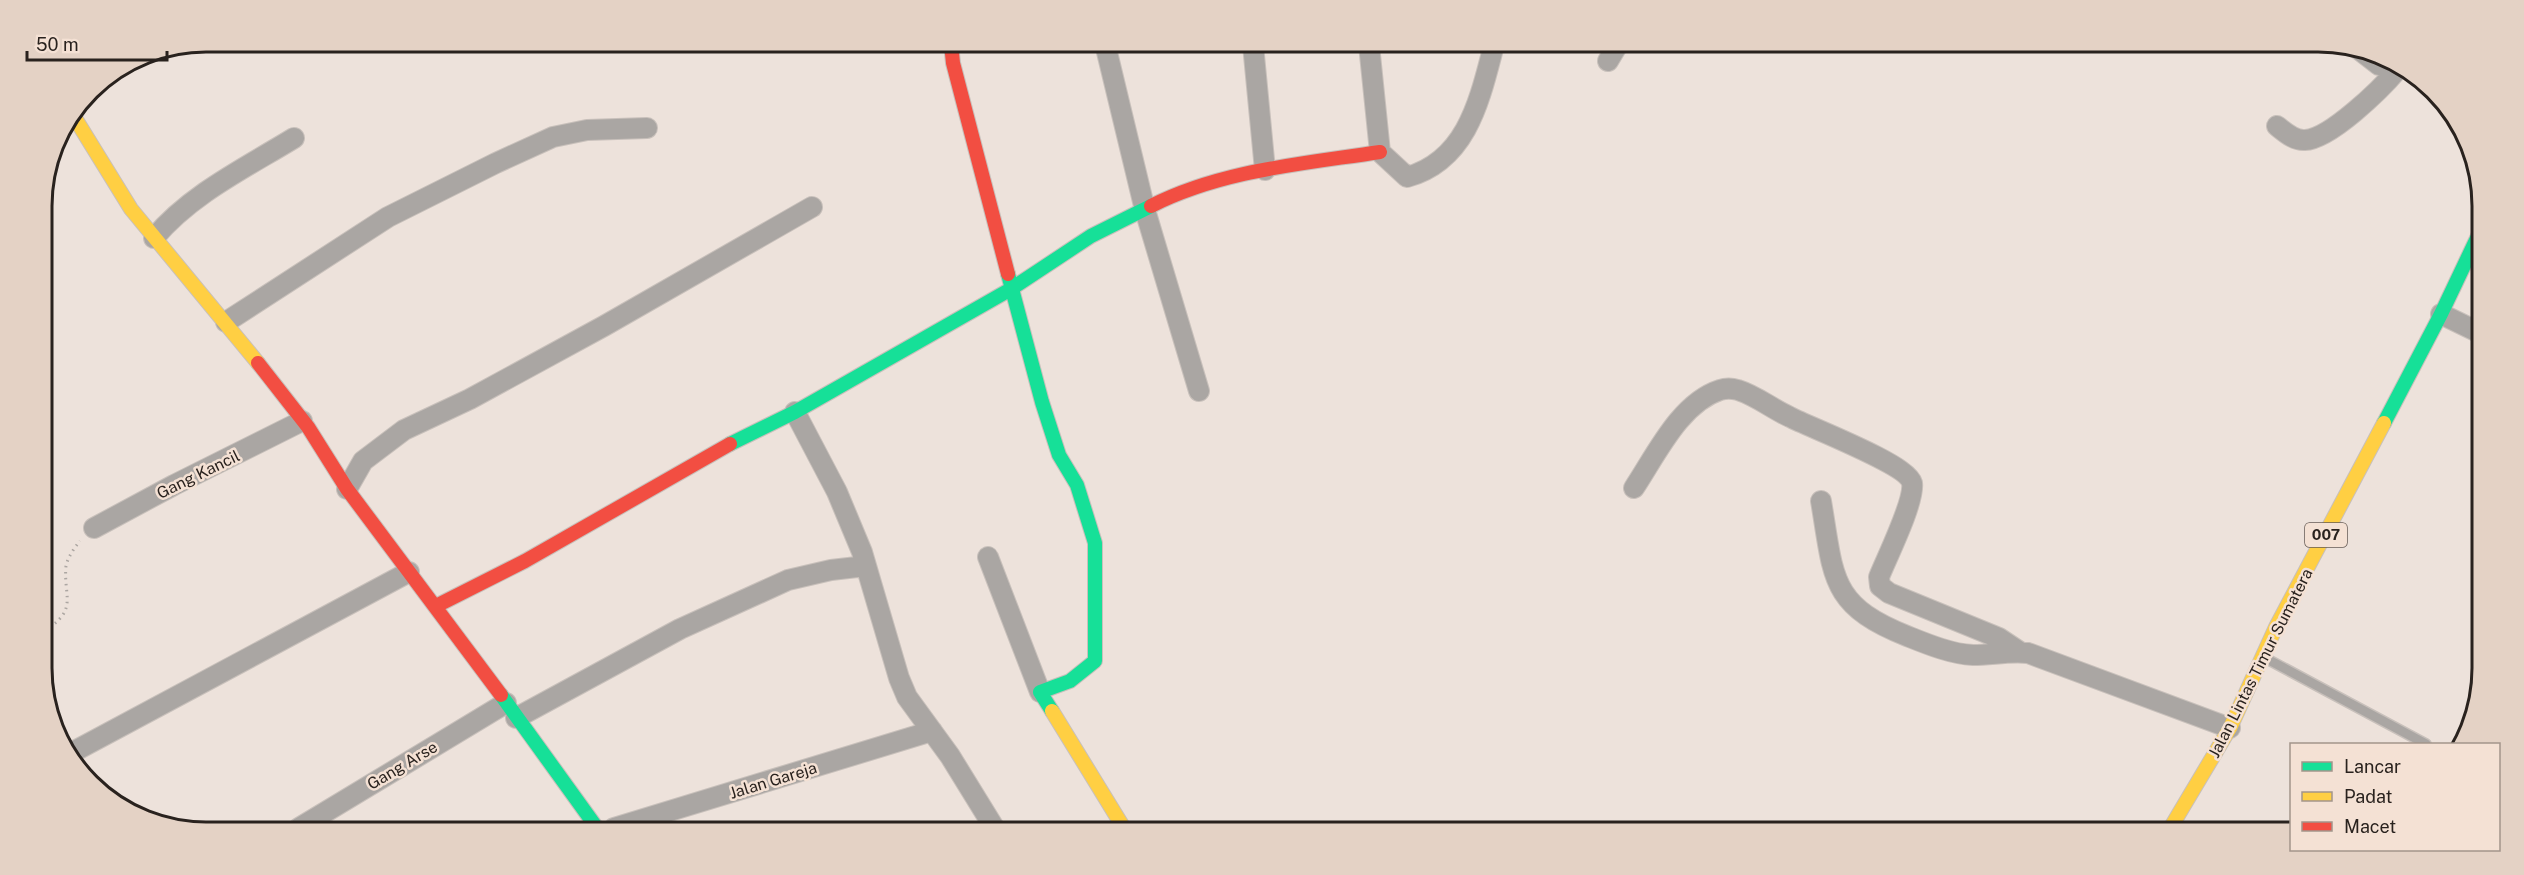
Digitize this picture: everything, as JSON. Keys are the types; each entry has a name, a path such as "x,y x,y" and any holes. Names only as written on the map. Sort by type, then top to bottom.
{"main road":[{"path":"952,52 1011,289 1059,455 1077,485 1095,543 1095,661 1071,681 1040,692 1120,822"},
{"path":"77,122 131,209 226,322 302,421 347,489 436,606 593,822"},
{"path":"436,606 525,561 736,440 795,412 1011,289 1091,236 1174,194 1217,179 1380,152"},
{"name":"Jalan Lintas Timur Sumatera","path":"2180,822 2230,728 2263,656 2441,314 2472,249"}],"street":[{"path":"1107,52 1145,210 1199,391"},
{"path":"1254,52 1265,170"},
{"path":"1371,52 1380,152 1407,177 1430,168 1449,153 1469,126 1481,96 1492,52"},
{"path":"2277,126 2297,139 2310,139 2365,104 2394,73"},
{"path":"226,322 388,217 496,163 553,137 587,130 647,128"},
{"path":"154,238 174,216 219,184 294,138"},
{"path":"347,489 363,460 405,430 470,399 604,326 812,207"},
{"path":"2441,314 2472,329"},
{"path":"1634,488 1670,431 1686,413 1707,397 1724,389 1735,389 1752,395 1789,417 1841,439 1906,474 1912,486 1910,502 1879,577 1880,586 1889,593 1999,638 2020,652 2230,728"},
{"path":"795,412 837,492 866,566 899,678 907,697 932,731 990,822"},
{"name":"Gang Kancil","path":"94,528 302,421"},
{"path":"1821,501 1831,561 1838,584 1857,611 1886,628 1953,651 1972,655 2020,652"},
{"path":"988,557 1040,692"},
{"name":"Gang Arse","path":"310,822 511,710 680,629 788,580 831,570 866,566"},
{"path":"76,750 409,572"},
{"name":"Jalan Gareja","path":"634,822 932,731"}],"lane":[{"path":"2263,656 2424,743"}],"path":[{"path":"52,624 59,619 69,598 66,566 68,559 82,538 94,528"}],"traffic: fast":[{"path":"730,444 795,412 1011,289 1091,236 1151,206"},
{"path":"2384,423 2472,249"},
{"path":"1008,274 1042,402 1059,455 1077,485 1095,543 1095,661 1070,681 1040,692 1052,711"},
{"path":"501,695 593,822"}],"traffic: slow":[{"path":"77,122 131,209 258,363"},
{"path":"2174,822 2230,728 2276,627 2384,423"},
{"path":"1052,711 1120,822"}],"traffic: jam":[{"path":"952,52 1008,274"},
{"path":"1151,206 1178,194 1234,176 1380,152"},
{"path":"258,363 308,427 347,489 501,695"},
{"path":"436,606 525,561 730,444"}]}
